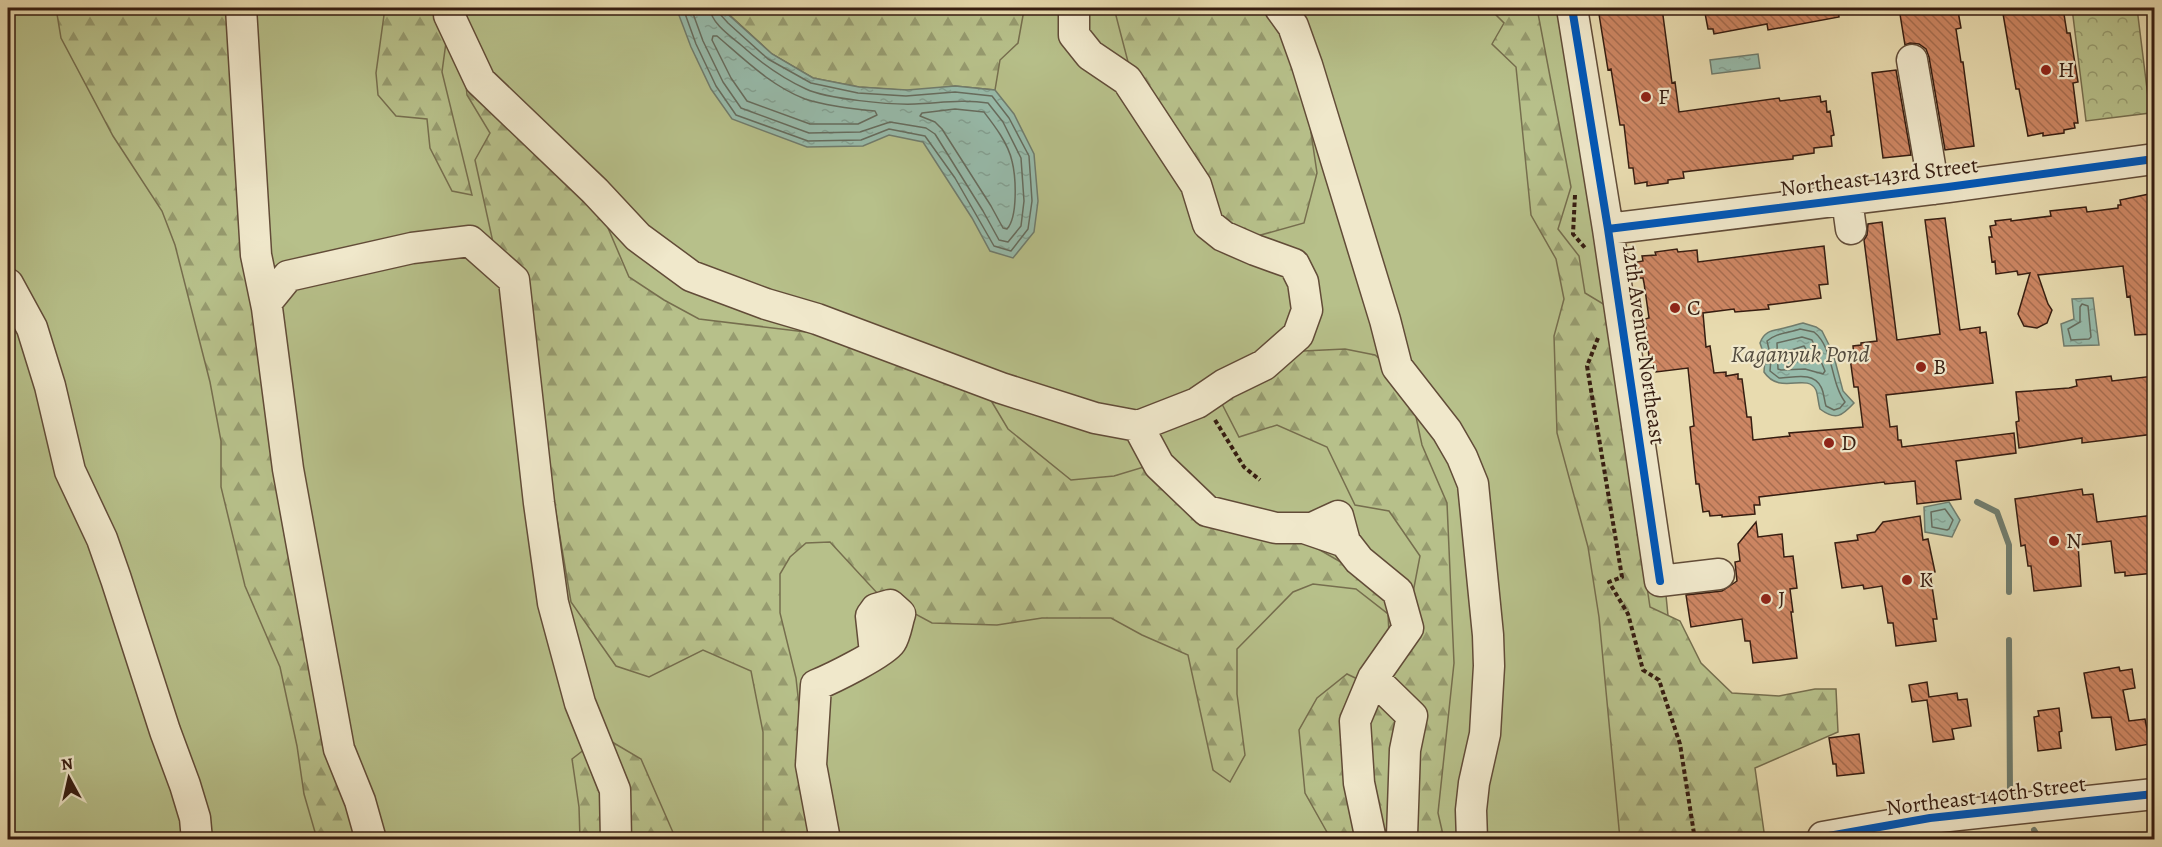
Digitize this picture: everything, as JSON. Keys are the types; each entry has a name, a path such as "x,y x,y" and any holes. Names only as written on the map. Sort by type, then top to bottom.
{"street":[{"path":"241,8 256,255 266,303 288,469 339,749 360,801 371,840"},
{"path":"450,8 449,15 480,81 595,191 638,237 691,276 766,304 827,322 1001,388 1095,418 1138,426 1203,399 1226,384 1264,365 1298,335 1307,310 1303,282 1294,264 1223,236 1208,224 1196,185 1127,80 1090,55 1074,17"},
{"path":"1280,8 1293,26 1307,65 1379,297 1397,367 1447,431 1473,484 1489,666 1485,734 1474,783 1471,810 1472,840"},
{"name":"12th Avenue Northeast","path":"1572,8 1608,229 1660,581 1719,574"},
{"path":"1912,60 1944,195"},
{"name":"Northeast 143rd Street","path":"1608,229 1846,200 1944,195 2154,159"},
{"path":"1846,200 1851,229"},
{"path":"266,303 288,276 411,248 470,241 514,280 539,503 553,603 580,703 615,790 616,840"},
{"path":"8,285 32,328 50,386 70,471 102,539 116,579 165,731 186,785 195,818 197,840"},
{"path":"1138,426 1158,465 1207,511 1275,528 1311,528 1338,516 1345,542 1359,560 1398,592 1408,628 1373,678 1355,721 1359,783 1371,840"},
{"path":"825,840 811,765 816,686 849,670 875,653"},
{"path":"1373,678 1412,716 1406,750 1402,836 1404,840"},
{"name":"Northeast 140th Street","path":"1823,837 1930,818 2154,794"}],"path":[{"path":"1600,333 1587,366 1622,577 1609,582 1628,614 1643,670 1659,680 1680,744 1695,840"},
{"path":"1203,399 1244,467 1260,480"}],"green space":[{"path":"8,8 1561,8 1664,575 1690,839 8,839"},
{"path":"56,8 235,8 235,68 348,763 354,839 317,839 304,794 297,746 280,667 245,586 221,487 221,441 210,382 175,245 162,211 113,136 61,38"},
{"path":"385,8 448,8 449,20 442,72 472,195 452,191 430,148 427,119 396,116 378,95 376,73"},
{"path":"722,8 1021,8 1024,10 1018,43 1000,60 995,90 955,86 914,91 859,87 813,78 772,54"},
{"path":"1114,8 1268,8 1281,29 1310,126 1317,173 1304,223 1250,238 1212,220 1134,85"},
{"path":"1489,8 1537,8 1571,187 1558,229 1579,256 1585,293 1605,305 1650,607 1680,621 1701,663 1732,693 1779,696 1815,689 1836,689 1838,732 1755,768 1765,839 1620,839 1599,617 1588,547 1557,433 1554,336 1564,299 1556,259 1531,215 1516,67 1492,44 1504,23"},
{"path":"2072,8 2137,8 2150,113 2086,121"},
{"path":"466,85 602,214 629,277 699,319 831,335 980,382 1008,429 1071,480 1114,476 1147,466 1239,523 1313,546 1384,587 1412,598 1420,556 1389,511 1355,505 1327,447 1277,425 1239,437 1221,402 1273,358 1303,351 1345,349 1375,355 1409,384 1422,445 1447,503 1454,663 1438,813 1444,839 1329,839 1305,793 1299,730 1317,698 1347,674 1376,688 1390,654 1388,614 1356,589 1313,584 1293,592 1237,649 1237,694 1245,755 1230,782 1213,770 1188,655 1142,635 1111,618 1042,618 997,625 932,623 878,594 830,542 806,543 790,557 780,574 780,613 796,678 804,752 821,839 763,839 763,732 751,671 703,650 649,677 616,666 571,602 550,478 501,279 475,160 490,133 467,95"},
{"path":"602,736 641,759 675,837 673,839 580,839 579,807 572,759"}],"water":[{"path":"672,8 721,8 772,54 813,78 859,87 907,90 955,86 995,90 1014,114 1034,154 1038,201 1034,232 1013,258 990,251 972,218 923,142 889,135 863,146 807,147 732,119 711,89 677,10"},
{"path":"1758,54 1760,68 1712,74 1710,60"},
{"path":"2093,298 2099,345 2064,346 2061,324 2074,319 2072,299"},
{"name":"Kaganyuk Pond","path":"1803,323 1822,331 1833,353 1843,391 1854,403 1842,414 1830,415 1820,409 1816,390 1812,385 1778,382 1770,379 1764,372 1765,358 1760,343 1762,338 1772,331"},
{"path":"1949,502 1960,520 1952,537 1925,532 1924,507"}],"building":[{"name":"F","path":"1598,8 1662,8 1672,83 1675,82 1679,112 1779,98 1780,101 1820,96 1821,102 1826,101 1827,112 1830,111 1834,135 1831,136 1832,146 1814,148 1814,153 1793,156 1793,159 1683,172 1684,178 1668,180 1668,183 1647,186 1647,182 1635,184 1633,168 1629,168 1624,125 1620,125 1611,69 1608,70"},
{"path":"1704,8 1838,8 1839,17 1768,30 1767,24 1714,34 1713,29 1708,29"},
{"path":"1899,8 1954,8 1955,12 1958,11 1961,28 1956,29 1961,62 1963,62 1974,146 1945,150 1929,57 1926,49 1919,44 1905,45"},
{"name":"H","path":"2002,8 2063,8 2067,33 2070,33 2078,82 2073,83 2078,123 2074,123 2075,128 2064,130 2064,133 2028,136 2019,89 2016,89"},
{"path":"1896,70 1911,155 1883,158 1872,73"},
{"path":"2154,193 2154,334 2135,335 2123,266 2038,275 2052,310 2047,323 2037,328 2024,326 2018,314 2030,273 2018,275 2017,271 1996,274 1995,261 1992,262 1990,226 1996,225 1995,221 2051,216 2050,211 2086,207 2087,212 2118,208 2118,205 2121,205 2120,200"},
{"path":"1945,218 1960,330 1980,327 1980,333 1986,332 1993,383 1886,395 1890,427 1897,426 1898,440 1901,440 1902,447 2014,433 2016,453 1956,461 1961,499 1917,504 1915,481 1885,484 1884,482 1759,497 1760,505 1754,505 1755,514 1722,517 1722,515 1710,516 1709,511 1703,512 1699,484 1696,484 1690,427 1694,426 1688,368 1656,372 1656,366 1650,367 1645,319 1649,318 1643,278 1639,278 1637,262 1643,261 1642,256 1677,249 1678,252 1697,250 1698,262 1824,246 1828,284 1819,285 1821,298 1768,305 1769,309 1735,312 1734,309 1703,313 1706,347 1710,346 1714,373 1726,372 1726,376 1738,374 1738,379 1742,379 1747,417 1751,417 1753,440 1790,436 1789,433 1863,427 1858,387 1854,387 1850,358 1854,357 1853,346 1877,341 1864,240 1868,224 1882,222 1897,340 1940,334 1925,220"},
{"path":"2111,376 2112,381 2154,376 2154,434 2082,443 2082,438 2019,448 2016,392 2069,388 2077,386 2076,380"},
{"name":"N","path":"2082,489 2083,495 2093,494 2097,522 2154,515 2154,573 2125,576 2125,572 2115,573 2111,541 2078,545 2081,586 2034,591 2031,566 2028,566 2025,545 2021,546 2015,499"},
{"name":"K","path":"1920,516 1923,540 1928,539 1935,572 1930,573 1937,619 1933,619 1936,641 1896,646 1893,623 1888,623 1882,586 1864,589 1863,585 1842,588 1835,543 1858,540 1857,535 1875,532 1883,522"},
{"name":"J","path":"1756,522 1758,537 1782,534 1784,557 1793,556 1797,588 1790,589 1797,658 1753,663 1750,641 1745,641 1742,619 1691,627 1686,595 1722,591 1737,581 1735,562 1740,561 1738,544"},
{"path":"2119,667 2120,671 2132,669 2135,688 2123,690 2129,721 2145,719 2150,744 2116,750 2111,717 2092,718 2084,673"},
{"path":"1927,682 1929,697 1957,693 1958,700 1967,699 1971,726 1952,729 1954,739 1933,742 1927,700 1912,702 1909,685"},
{"path":"2059,708 2062,731 2059,732 2061,748 2038,751 2034,717 2039,716 2038,711"},
{"path":"1859,734 1864,773 1837,776 1829,738"}],"waterway":[{"path":"1977,502 1997,512 2009,545 2009,592"},
{"path":"2009,640 2010,794"},
{"path":"2034,830 2040,840"}],"cycle path":[{"path":"1572,8 1608,229 1660,581"},
{"path":"1608,229 2154,159"},
{"path":"1823,837 1930,818 2154,794"}],"place":[{"name":"H","path":"2046,70"},
{"name":"F","path":"1646,97"},
{"name":"C","path":"1675,308"},
{"name":"B","path":"1921,367"},
{"name":"D","path":"1829,443"},
{"name":"N","path":"2054,541"},
{"name":"K","path":"1907,580"},
{"name":"J","path":"1766,599"}]}
